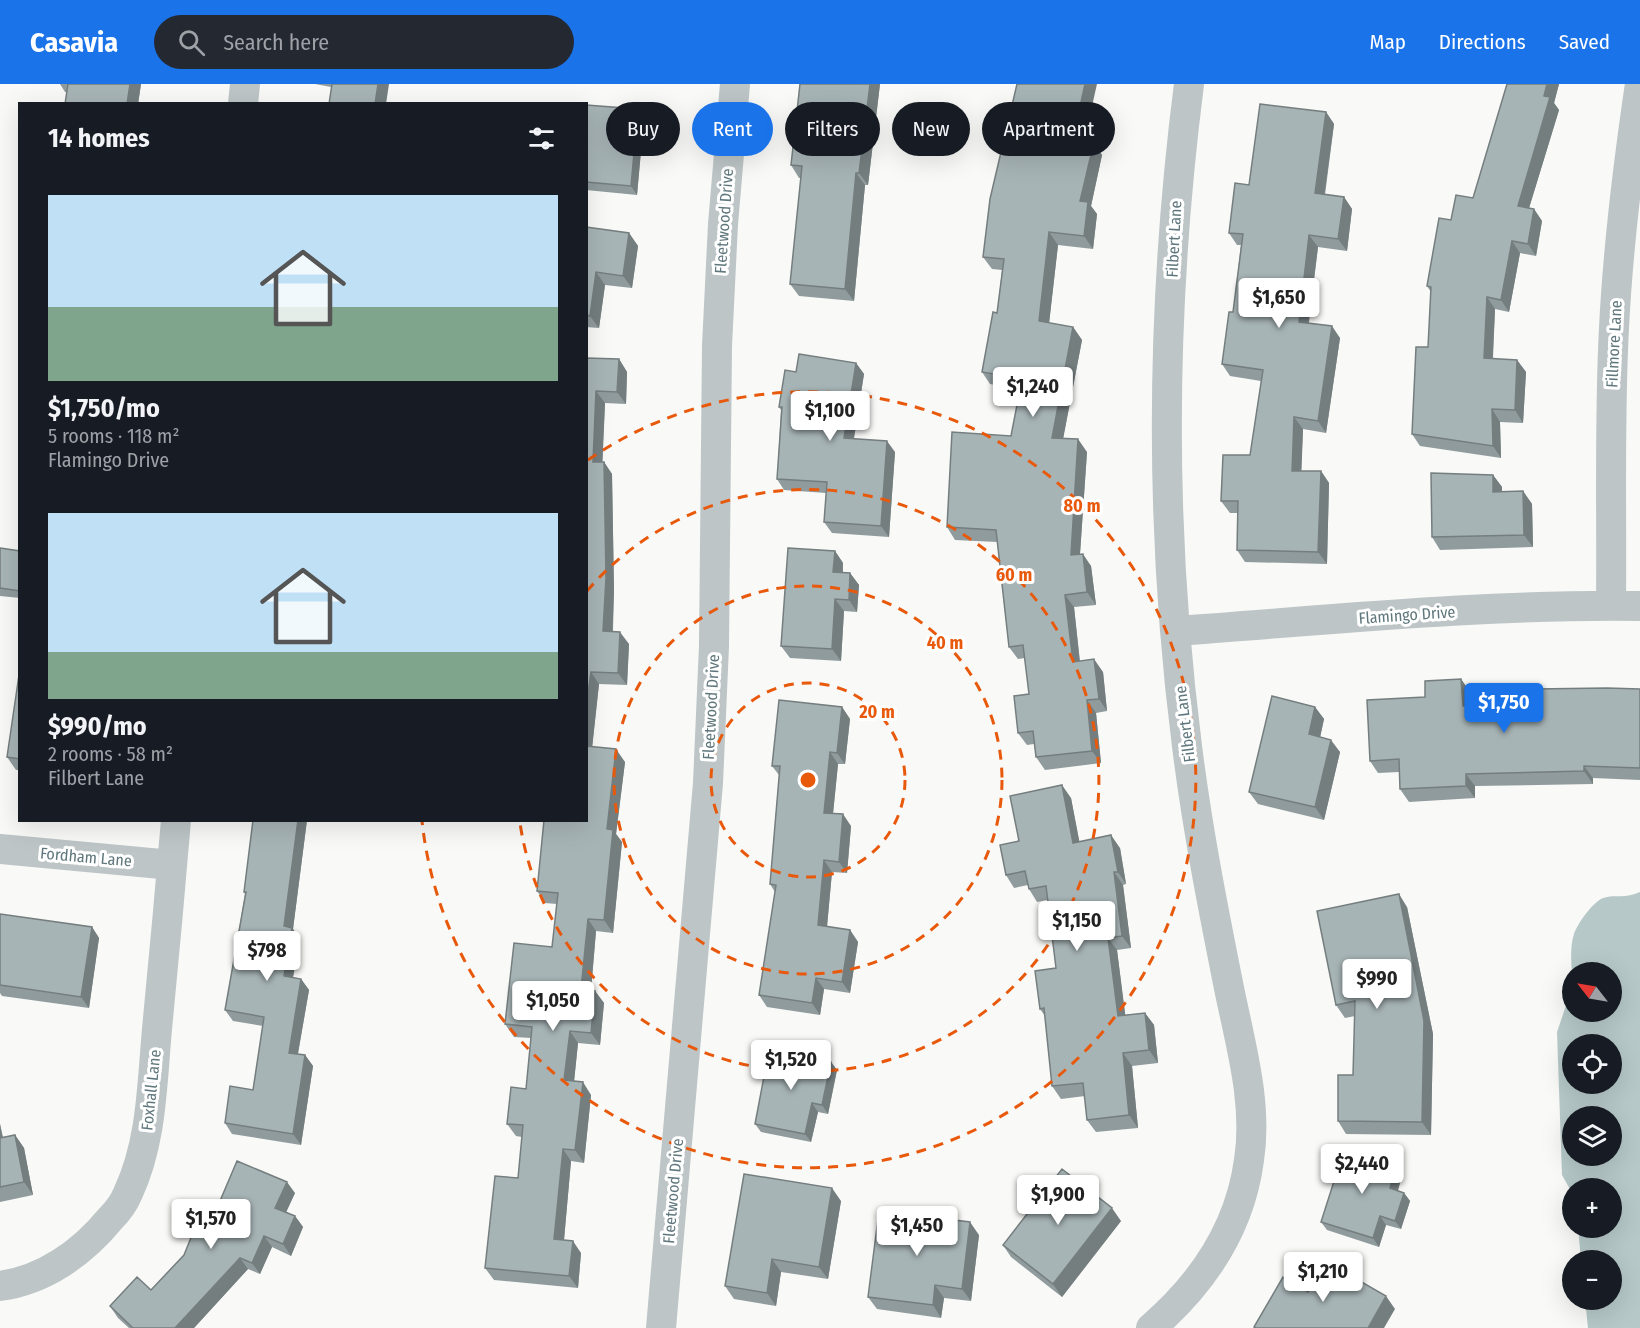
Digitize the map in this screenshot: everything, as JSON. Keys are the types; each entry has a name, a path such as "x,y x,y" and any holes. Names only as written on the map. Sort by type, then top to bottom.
{"street":[{"path":"243,102 245,84"},
{"name":"Fleetwood Drive","path":"661,1328 708,783 714,646 718,335 723,224 735,84"},
{"name":"Filbert Lane","path":"1151,1328 1202,1276 1226,1236 1244,1189 1250,1159 1252,1131 1249,1097 1213,907 1189,760 1175,631 1169,513 1168,363 1175,215 1189,84"},
{"name":"Fillmore Lane","path":"1626,606 1612,385 1624,202 1640,84"},
{"name":"Flamingo Drive","path":"1175,631 1444,612 1626,606"},
{"name":"Foxhall Lane","path":"0,1286 46,1272 86,1246 100,1232 127,1196 136,1174 149,1121 176,822"},
{"name":"Fordham Lane","path":"0,849 172,865"}],"shaded area":[{"path":"1640,892 1640,1328 1588,1328 1586,1310 1622,1310 1622,1250 1580,1250 1579,1238 1622,1238 1622,1178 1564,1178 1562,1175 1557,1032 1562,1017 1562,1022 1622,1022 1622,962 1571,962 1571,953 1576,930 1590,909 1603,898"}],"building":[{"path":"68,84 130,84 127,102 65,102"},
{"path":"332,84 378,84 375,102 329,102"},
{"path":"800,84 870,84 868,102 798,102"},
{"path":"1017,84 1085,84 1081,102 1013,102"},
{"path":"1507,84 1547,84 1544,96 1550,97 1518,206 1534,209 1528,244 1512,241 1501,300 1487,297 1484,358 1517,360 1515,410 1492,409 1493,446 1412,434 1416,347 1428,347 1431,287 1427,286 1439,218 1451,220 1456,195 1473,198"},
{"path":"1260,104 1326,112 1315,193 1344,197 1338,239 1309,235 1299,322 1332,326 1318,421 1294,417 1292,471 1321,471 1318,552 1237,550 1238,501 1221,501 1223,455 1250,455 1263,370 1222,364 1229,312 1233,312 1243,234 1229,233 1235,183 1249,185"},
{"path":"588,105 606,107 606,156 634,156 631,186 588,182"},
{"path":"792,156 861,156 859,173 856,173 845,289 790,284 802,166 791,165"},
{"path":"1000,156 1091,156 1080,201 1088,202 1084,236 1049,232 1039,321 1073,327 1052,438 1078,439 1071,555 1083,554 1087,592 1065,595 1073,662 1094,659 1099,699 1087,700 1092,751 1036,757 1033,731 1018,733 1014,696 1029,694 1023,645 1009,647 996,530 947,527 952,432 1011,436 1022,379 982,372 993,312 997,313 1004,259 983,257 990,199"},
{"path":"588,227 629,233 623,276 596,272 590,316 588,316"},
{"path":"799,354 856,363 844,438 887,441 881,526 824,522 827,482 777,479 782,407 779,407 785,370 796,372"},
{"path":"588,358 619,359 617,392 596,391 593,462 604,462 606,578 603,631 620,632 618,673 591,672 588,693"},
{"path":"1431,473 1493,475 1493,492 1523,491 1524,535 1432,537"},
{"path":"0,548 18,551 18,591 0,588"},
{"path":"788,548 835,551 833,572 850,573 849,600 835,599 832,649 781,646"},
{"path":"1461,679 1463,706 1534,705 1534,689 1640,689 1640,768 1584,766 1584,771 1466,774 1466,786 1400,789 1399,759 1370,761 1367,700 1425,697 1425,681"},
{"path":"18,682 18,759 7,757"},
{"path":"1272,696 1315,707 1309,734 1331,740 1315,807 1249,792"},
{"path":"779,700 842,707 837,753 830,752 824,813 843,814 839,862 824,860 818,925 850,930 842,982 816,978 812,1003 759,995 776,885 770,884 780,766 772,766"},
{"path":"588,746 616,749 607,829 613,830 604,920 588,919 581,989 595,991 591,1033 570,1031 564,1080 583,1082 575,1150 563,1149 554,1239 573,1241 569,1276 485,1268 495,1176 518,1178 523,1125 507,1124 511,1087 526,1089 532,1027 505,1024 514,943 552,947 558,893 537,891 544,822 588,822"},
{"path":"1062,785 1073,843 1111,835 1118,872 1114,872 1122,936 1108,938 1118,1016 1145,1013 1149,1050 1123,1053 1129,1115 1087,1120 1083,1083 1052,1086 1044,1008 1040,1009 1035,971 1056,968 1046,886 1029,889 1025,871 1006,875 1000,845 1019,841 1010,796"},
{"path":"253,822 298,822 284,926 292,928 284,976 301,979 289,1053 305,1055 293,1134 225,1123 230,1086 253,1090 264,1017 225,1010 246,892 244,892"},
{"path":"1399,894 1424,1021 1422,1122 1338,1121 1338,1075 1353,1075 1355,1001 1336,1005 1317,911"},
{"path":"0,914 92,927 81,997 0,985"},
{"path":"769,1050 831,1062 822,1105 812,1103 805,1134 755,1124"},
{"path":"15,1135 24,1182 0,1187 0,1138"},
{"path":"1344,1150 1396,1167 1390,1188 1404,1193 1395,1221 1380,1216 1373,1238 1321,1222"},
{"path":"237,1161 287,1182 275,1208 295,1216 283,1244 264,1236 252,1263 240,1258 175,1328 133,1328 110,1306 137,1277 151,1290 184,1255 205,1203 217,1208"},
{"path":"1062,1169 1112,1208 1053,1284 1003,1245"},
{"path":"744,1174 832,1188 819,1267 772,1259 767,1293 725,1286"},
{"path":"879,1211 970,1222 962,1289 935,1285 933,1305 868,1297"},
{"path":"1325,1261 1386,1296 1368,1328 1254,1327 1283,1277 1308,1292"}]}
